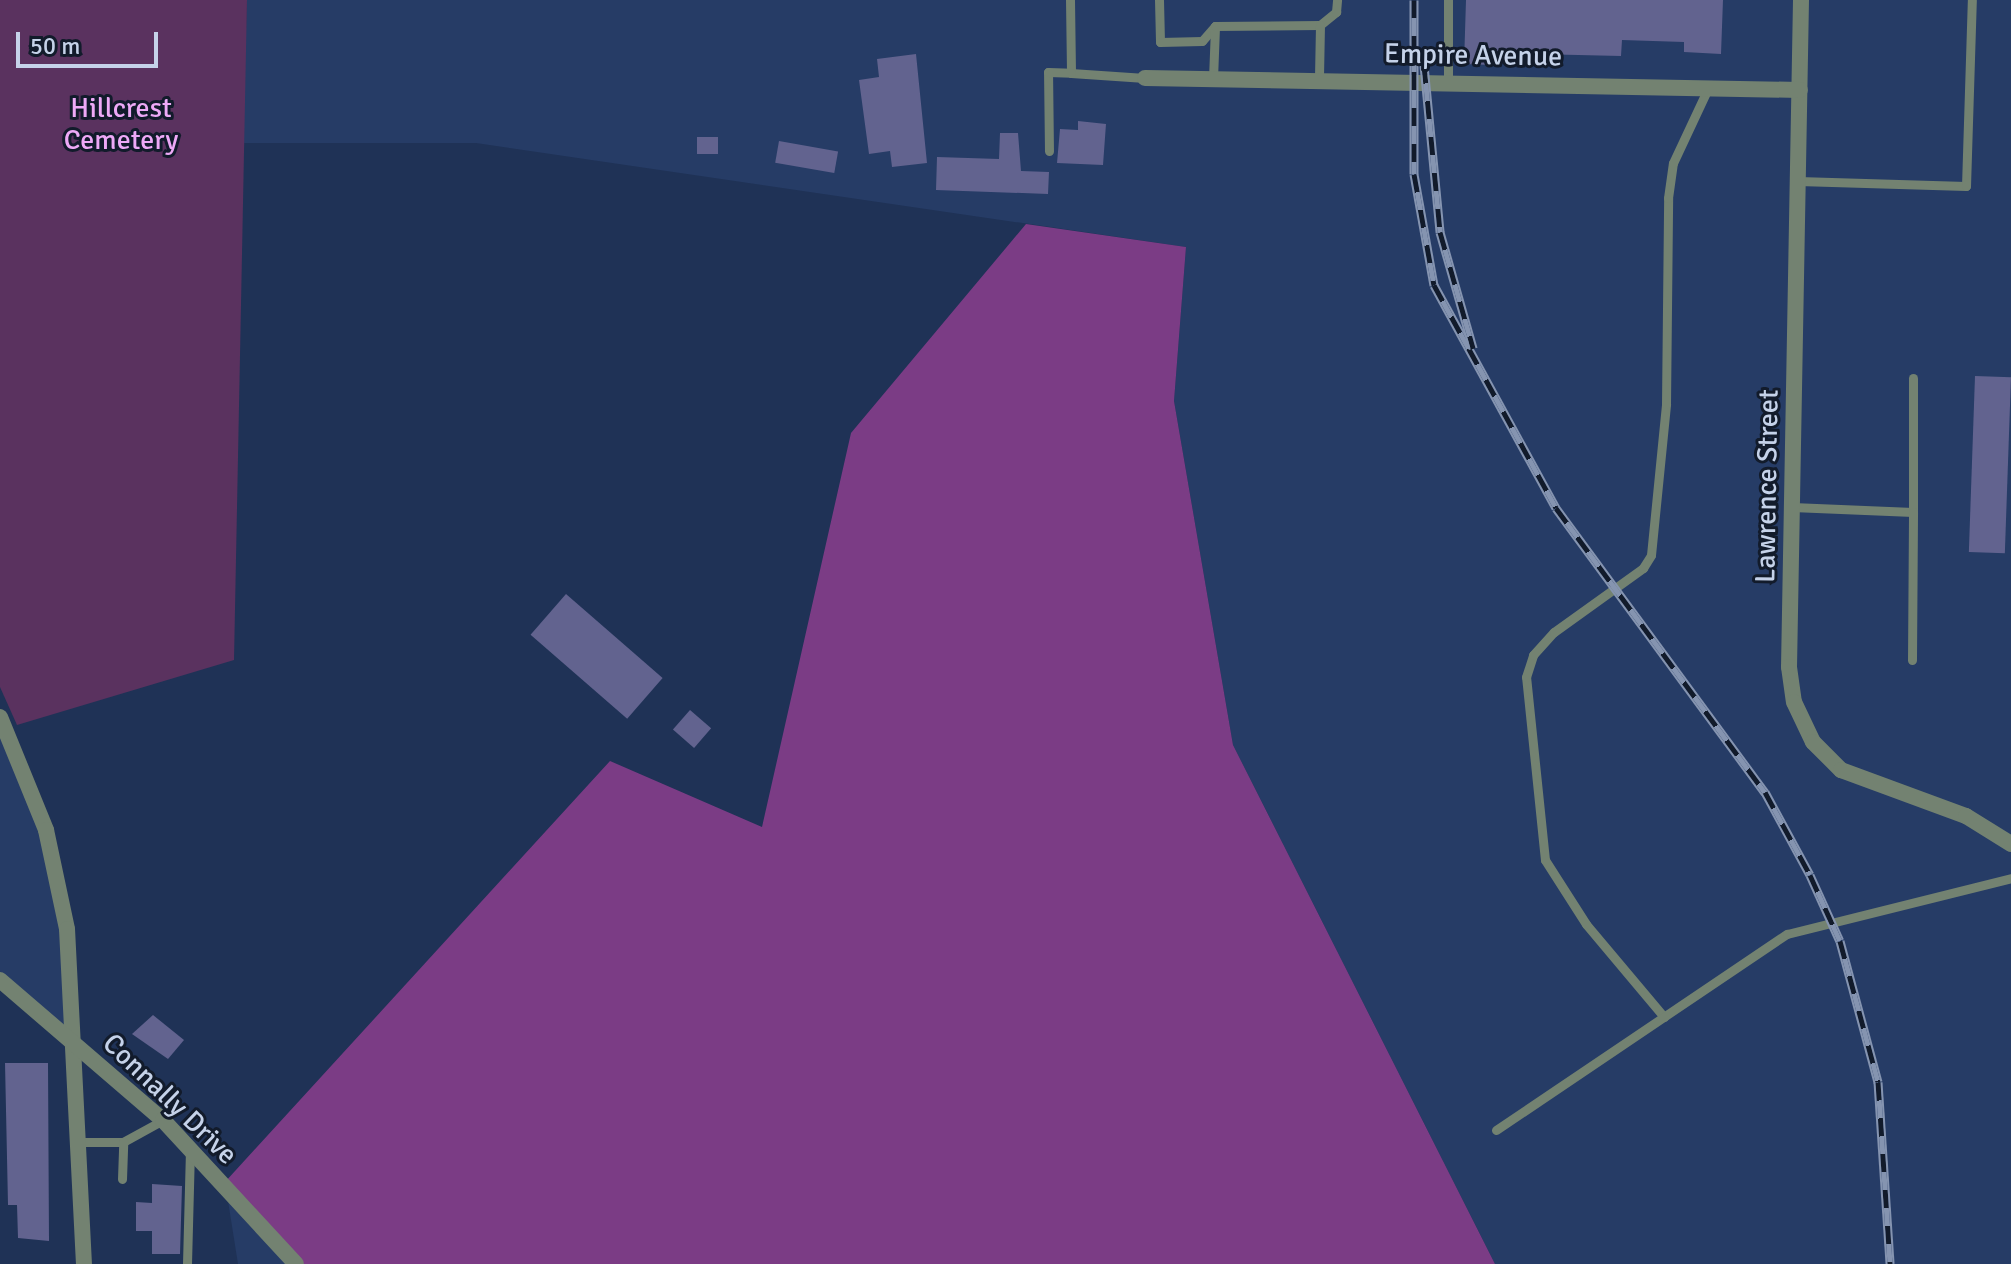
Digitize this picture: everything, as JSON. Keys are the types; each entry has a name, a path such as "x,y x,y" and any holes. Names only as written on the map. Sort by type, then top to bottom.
{"street":[{"name":"Lawrence Street","path":"1801,0 1789,667 1794,702 1813,742 1841,770 1870,786 1966,816 2011,844"},
{"name":"Empire Avenue","path":"1145,78 1448,80 1709,85 1800,90"},
{"path":"0,717 46,830 67,929 84,1264"},
{"name":"Connally Drive","path":"0,980 163,1120 296,1264"}],"lane":[{"path":"1070,0 1071,73"},
{"path":"1159,0 1160,42 1202,41 1215,26 1320,25 1336,12 1337,0"},
{"path":"1448,0 1448,80"},
{"path":"1798,181 1966,186 1972,0"},
{"path":"1319,79 1320,25"},
{"path":"1213,79 1215,26"},
{"path":"1049,151 1048,72 1145,78"},
{"path":"1664,1017 1586,924 1545,860 1526,677 1533,655 1554,632 1643,568 1651,555 1666,404 1668,198 1673,163 1709,85"},
{"path":"1912,660 1913,378"},
{"path":"1792,507 1913,512"},
{"path":"1496,1130 1787,934 2011,878"},
{"path":"79,1142 123,1142 163,1120"},
{"path":"122,1179 123,1142"},
{"path":"187,1264 190,1149"}],"shaded area":[{"path":"247,0 2011,0 2011,1264 1495,1264 1233,745 1174,401 1186,247 476,143 242,143"},
{"path":"1026,224 1186,247 1174,401 1233,745 1495,1264 293,1264 225,1182 610,761 762,827 851,433"},
{"path":"0,721 65,896 77,1049 0,988"},
{"path":"225,1182 293,1264 238,1264"}],"green space":[{"name":"Hillcrest Cemetery","path":"0,0 247,0 234,660 17,725 0,687"}],"building":[{"path":"1466,0 1723,0 1721,54 1684,52 1684,42 1622,40 1621,56 1492,53 1492,65 1464,64"},
{"path":"916,54 927,163 892,167 890,151 869,154 859,80 879,77 877,59"},
{"path":"1078,121 1106,124 1103,165 1057,163 1060,129 1078,130"},
{"path":"1000,133 1018,133 1021,171 1049,172 1048,194 936,190 937,157 999,159"},
{"path":"697,137 718,137 718,154 697,154"},
{"path":"779,141 838,151 834,173 775,163"},
{"path":"1975,376 2011,377 2005,553 1969,552"},
{"path":"566,594 663,678 627,719 531,635"},
{"path":"690,710 711,728 694,748 673,730"},
{"path":"153,1015 184,1040 168,1059 132,1034"},
{"path":"5,1063 48,1063 49,1241 18,1238 17,1205 8,1205"},
{"path":"152,1184 182,1186 180,1254 152,1254 152,1231 136,1231 136,1202 152,1203"}],"railway":[{"path":"1414,0 1414,174 1434,285 1556,508 1765,792 1810,875 1840,941 1878,1082 1890,1264"},
{"path":"1424,65 1440,232 1473,348"}]}
